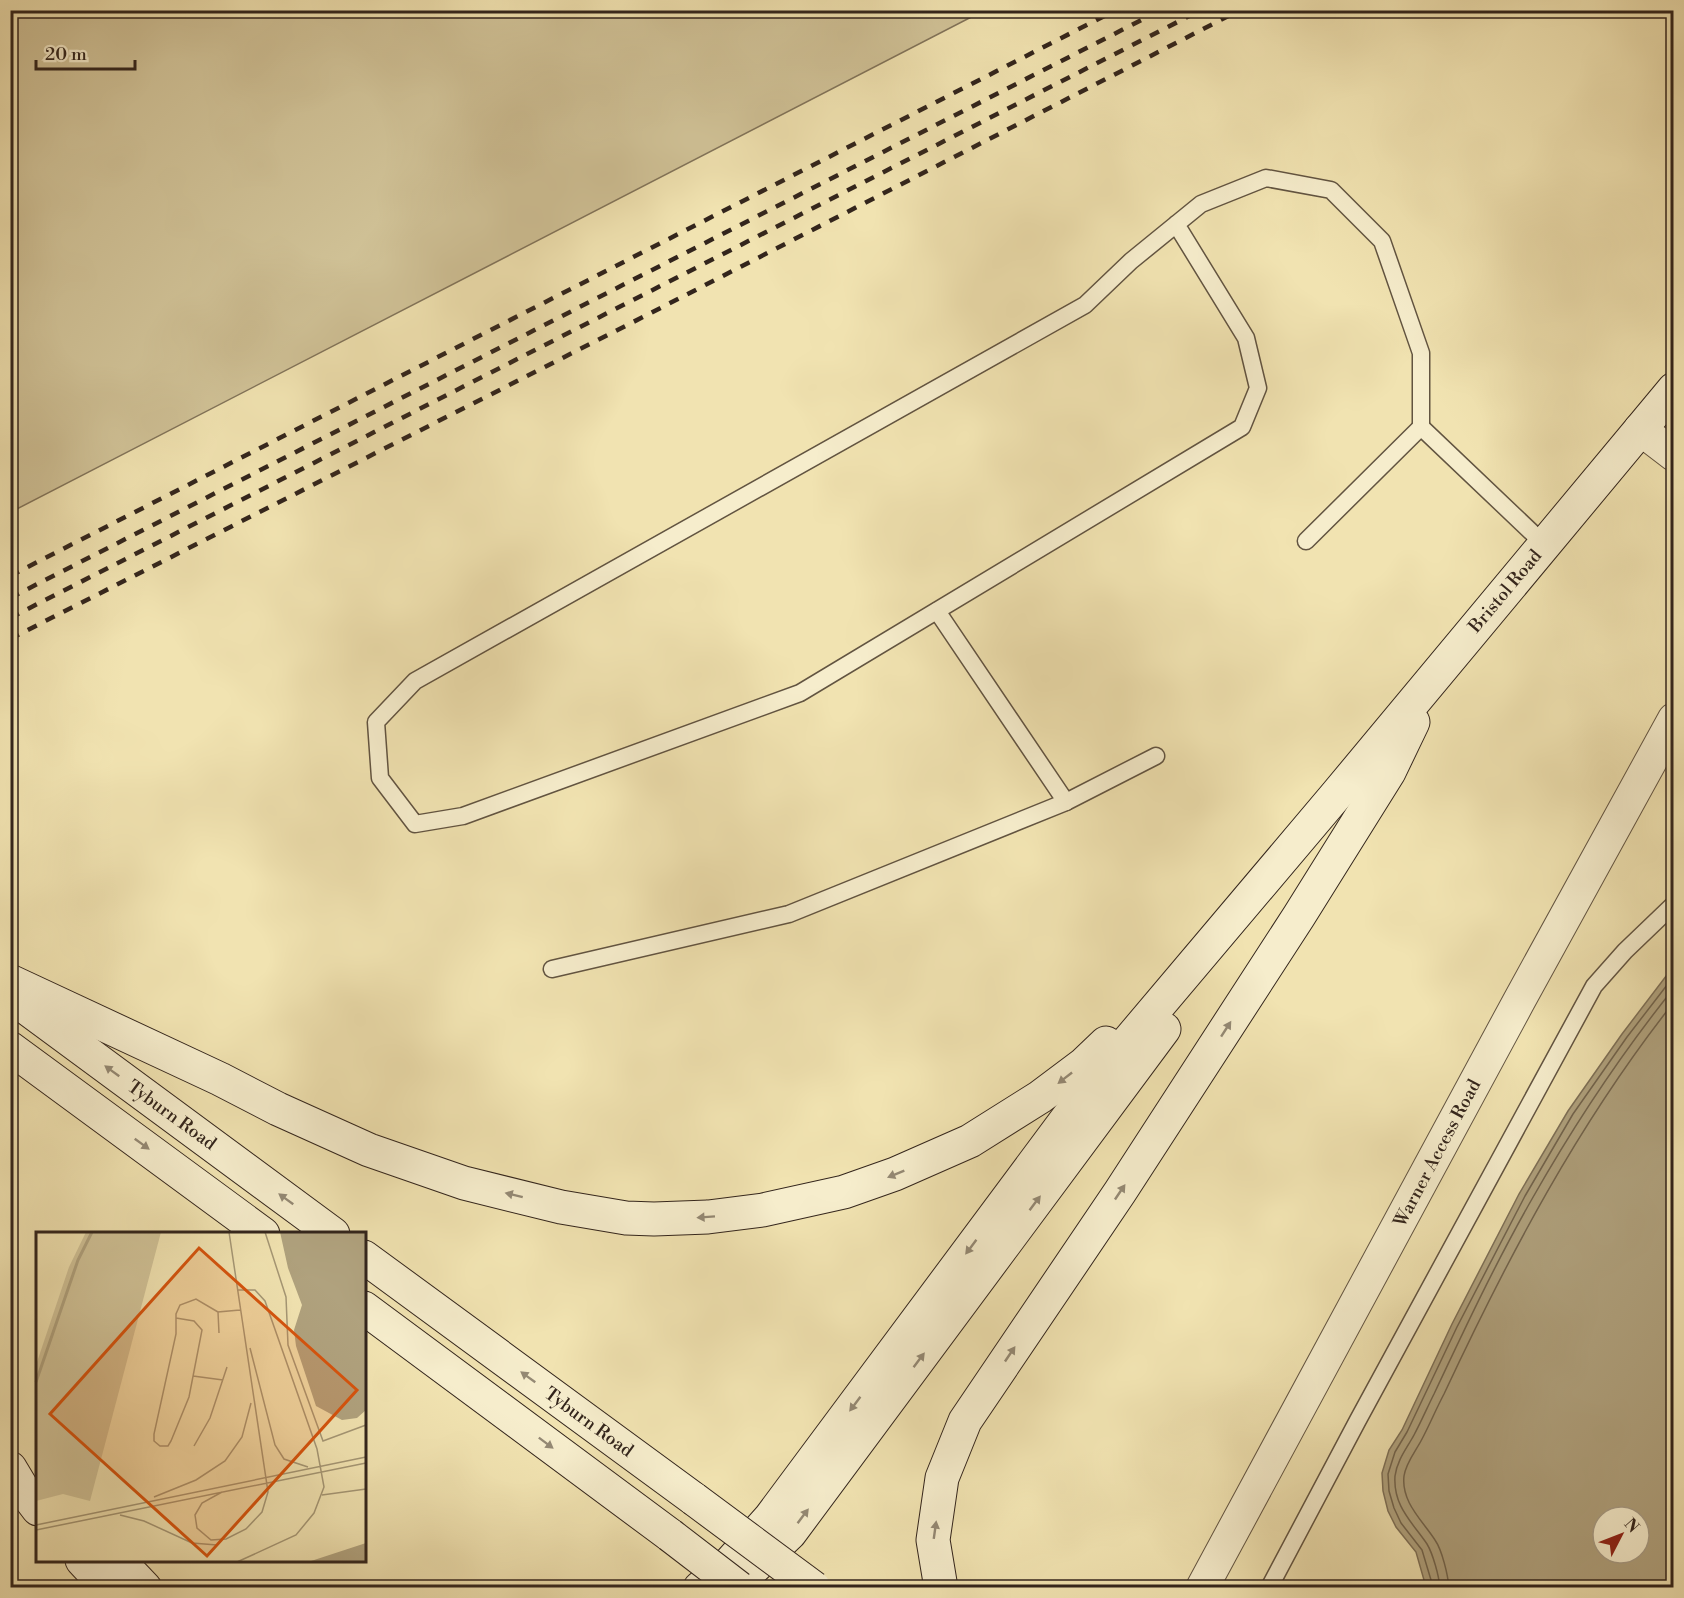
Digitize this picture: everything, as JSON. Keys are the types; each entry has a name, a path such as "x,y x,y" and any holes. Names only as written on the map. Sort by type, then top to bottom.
{"main road":[{"name":"Bristol Road","path":"1337,794 1674,389"},
{"path":"941,1587 933,1540 942,1478 965,1421 1120,1192 1299,916 1389,772 1438,672"},
{"path":"10,981 369,1150 464,1183 561,1207 626,1218 708,1217 763,1210 844,1192 895,1174 970,1141 1041,1097 1084,1064 1124,1026 1337,794"},
{"path":"700,1587 728,1565 770,1518 1098,1077 1337,794"},
{"path":"732,1587 790,1533 1337,794"},
{"name":"Tyburn Road","path":"10,996 332,1232"},
{"path":"10,1048 262,1232"},
{"name":"Tyburn Road","path":"366,1258 814,1587"},
{"path":"366,1309 739,1587"},
{"path":"366,1331 431,1357"},
{"path":"10,1468 36,1506"},
{"path":"84,1562 108,1587"},
{"path":"122,1562 145,1587"}],"street":[{"path":"1640,429 1674,455"},
{"name":"Warner Access Road","path":"1202,1587 1674,718"}],"lane":[{"path":"1176,224 1246,338 1258,388 1242,427 800,693 463,816 415,824 380,778 376,722 416,681 1085,305 1131,261 1176,224 1201,204 1266,178 1331,190 1382,241 1421,353 1421,427 1306,541"},
{"path":"1421,427 1544,544"},
{"path":"937,610 1066,801"},
{"path":"552,969 789,914 1066,801 1156,756"},
{"path":"1269,1587 1594,986 1625,951 1674,904"}],"shaded area":[{"path":"11,10 983,10 983,11 11,512"}],"water":[{"path":"1673,967 1673,1587 1426,1587 1416,1552 1396,1527 1388,1511 1383,1491 1382,1473 1389,1450 1402,1430 1452,1324 1519,1194 1568,1111"}],"railway":[{"path":"10,576 1116,10"},
{"path":"10,598 1161,10"},
{"path":"10,618 1201,10"},
{"path":"10,639 1240,10"}]}
